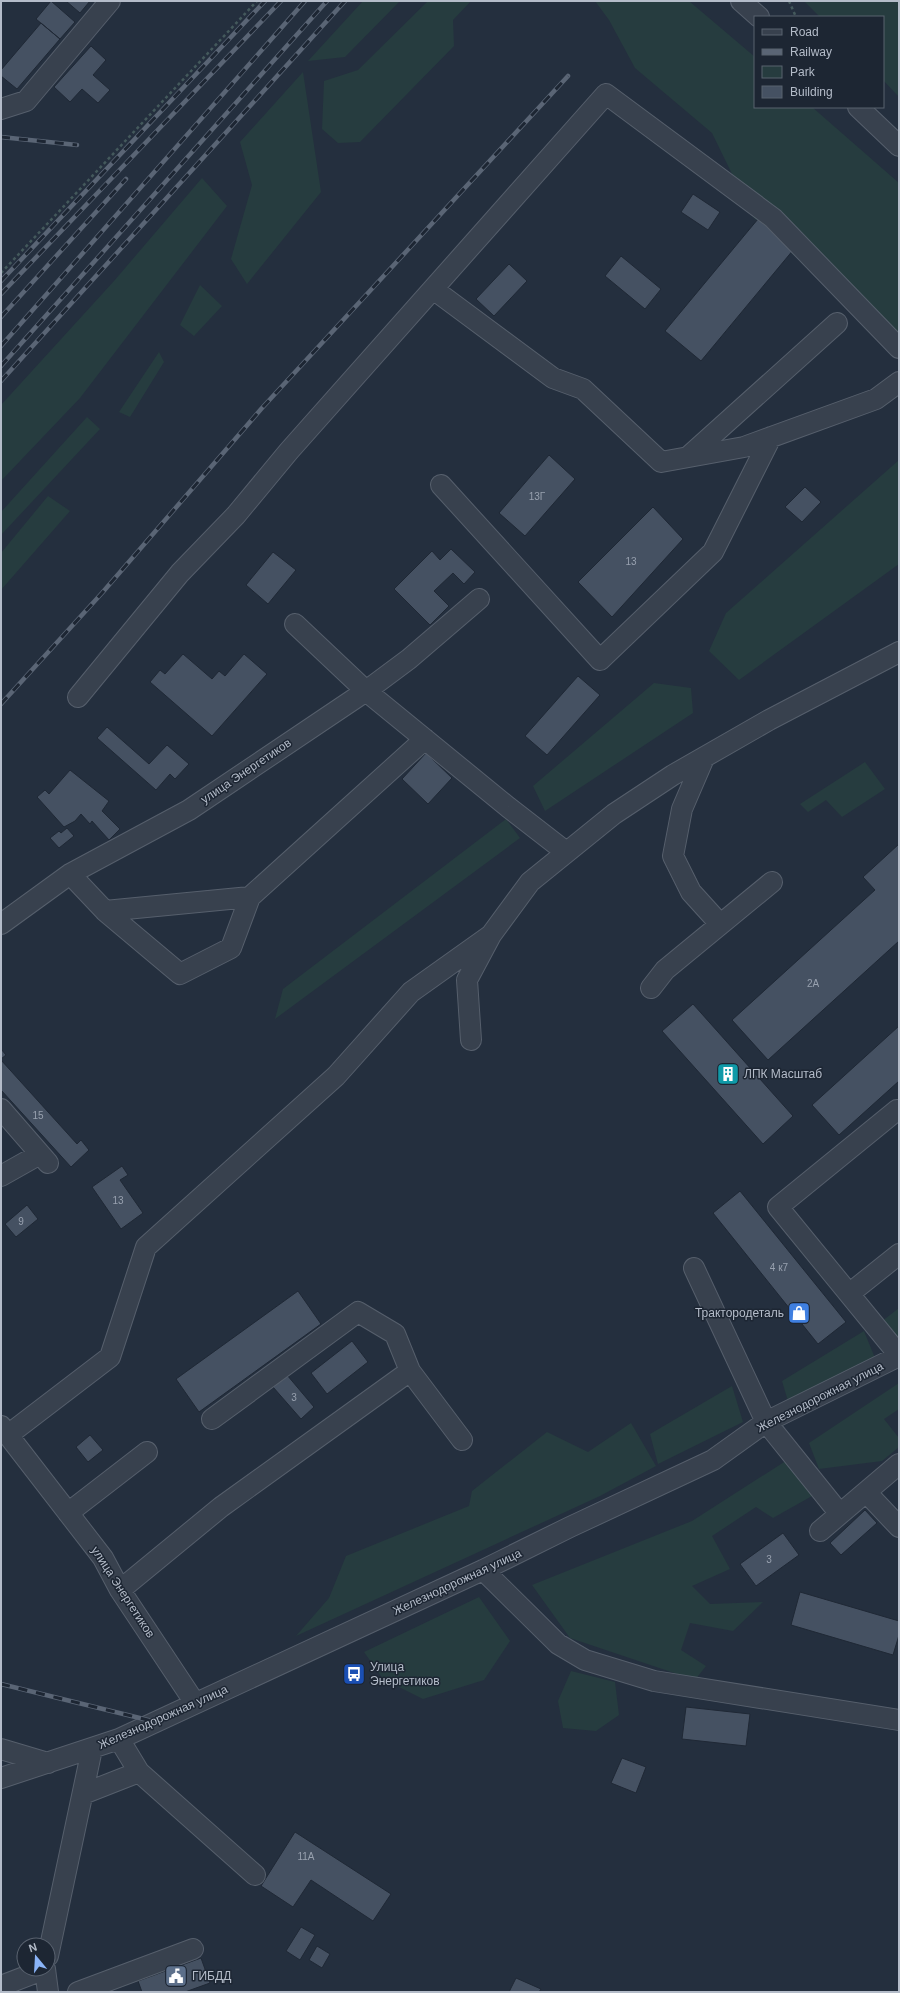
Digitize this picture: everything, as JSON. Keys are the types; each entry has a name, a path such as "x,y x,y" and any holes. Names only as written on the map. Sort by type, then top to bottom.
{"street":[{"path":"1,109 26,101 110,1"},
{"path":"741,1 758,16"},
{"path":"78,697 180,573 236,514 289,450 606,94 773,218 899,348"},
{"path":"859,108 899,146"},
{"path":"433,289 552,378 583,389 660,462 744,447 876,399 899,382"},
{"path":"688,457 837,323"},
{"path":"441,484 600,660 713,552 771,437"},
{"name":"улица Энергетиков","path":"1,924 70,874 189,810 366,691 409,659 479,599"},
{"path":"295,624 366,691 566,852"},
{"path":"471,1040 467,980 491,935 530,882 614,814 704,758 769,720 899,652"},
{"path":"70,874 105,911 180,974 232,948 250,897 425,739"},
{"path":"704,758 682,809 674,856 691,892 720,924"},
{"path":"651,988 665,970 772,882"},
{"path":"105,911 250,897"},
{"path":"4,1431 110,1357 146,1247 336,1076 411,992 491,935"},
{"path":"1,1109 44,1158 1,1176"},
{"path":"897,1110 778,1207 899,1356"},
{"path":"849,1294 899,1254"},
{"path":"694,1268 766,1422 840,1514"},
{"path":"212,1419 358,1312 396,1334 410,1371 462,1440"},
{"name":"Железнодорожная улица","path":"1,1778 119,1739 483,1570 570,1526 713,1460 766,1422 899,1356"},
{"path":"120,1590 221,1507 410,1371"},
{"name":"улица Энергетиков","path":"4,1431 103,1558 120,1590 196,1704"},
{"path":"68,1513 147,1452"},
{"path":"820,1531 899,1464"},
{"path":"866,1492 899,1527"},
{"path":"483,1570 558,1644 585,1660 654,1681 899,1720"},
{"path":"119,1739 139,1772 254,1875"},
{"path":"52,1937 92,1748"},
{"path":"1,1749 48,1762"},
{"path":"83,1794 139,1772"},
{"path":"78,1992 193,1949"},
{"path":"1,1986 24,1977"},
{"path":"46,1977 48,1992"}],"path":[{"path":"1,273 257,1"},
{"path":"789,1 796,16"}],"green space":[{"path":"363,1 400,1 345,57 308,61"},
{"path":"428,1 471,1 453,20 454,46 360,142 338,143 322,129 324,81 358,70"},
{"path":"595,1 689,1 754,56 754,108 813,108 899,183 899,354 753,217 712,133 635,68 609,20"},
{"path":"804,1 899,1 899,97 884,81 884,16 819,16"},
{"path":"303,72 321,192 247,284 231,259 252,185 240,142"},
{"path":"202,178 227,206 80,398 1,481 1,405 114,281"},
{"path":"200,285 222,306 194,336 180,325"},
{"path":"159,352 164,362 130,417 119,412"},
{"path":"87,417 100,429 1,535 1,512"},
{"path":"899,460 899,564 739,680 709,651 726,613"},
{"path":"48,496 70,511 1,590 1,553"},
{"path":"654,683 691,688 693,713 545,811 533,786"},
{"path":"865,762 885,789 842,817 826,800 808,812 800,804"},
{"path":"506,819 520,838 275,1019 283,989"},
{"path":"899,1308 899,1343 872,1329"},
{"path":"864,1331 875,1358 790,1408 782,1381"},
{"path":"899,1383 899,1409 884,1419 899,1438 899,1447 882,1461 819,1469 809,1443"},
{"path":"732,1386 743,1422 658,1464 650,1434"},
{"path":"631,1423 656,1466 600,1496 296,1636 329,1598 346,1556 469,1506 472,1491 547,1432 588,1452"},
{"path":"795,1455 812,1496 773,1518 756,1507 712,1536 730,1569 692,1586 710,1604 763,1602 733,1631 690,1623 681,1650 706,1666 695,1680 570,1638 532,1585 692,1521"},
{"path":"479,1597 510,1641 484,1680 423,1699 383,1679 364,1652"},
{"path":"571,1671 615,1682 619,1715 596,1731 563,1728 558,1701"}],"building":[{"path":"51,1 75,22 60,39 36,19"},
{"path":"66,1 90,1 80,13"},
{"path":"41,23 60,39 17,89 1,76 1,70"},
{"path":"91,46 106,60 93,75 110,90 98,103 82,89 70,102 54,87"},
{"path":"693,194 720,212 708,230 681,212"},
{"path":"758,219 794,249 701,361 665,331"},
{"path":"621,256 661,289 645,309 605,276"},
{"path":"509,264 527,281 494,316 476,299"},
{"path":"549,455 575,479 525,536 499,513"},
{"path":"805,487 821,502 802,522 785,507"},
{"path":"653,507 683,539 612,617 578,582"},
{"path":"451,549 475,572 464,584 453,573 434,591 449,606 430,625 394,589 432,551 440,560"},
{"path":"273,552 296,570 268,604 246,585"},
{"path":"183,654 212,679 219,671 225,676 244,654 267,674 212,736 150,682 160,670 165,674"},
{"path":"578,676 600,695 547,755 525,736"},
{"path":"107,727 149,764 167,745 189,764 175,779 170,774 156,790 97,738"},
{"path":"426,753 452,778 428,804 402,779"},
{"path":"70,770 109,801 102,811 120,829 109,840 92,821 90,824 81,814 75,821 64,827 37,797 45,790 49,794"},
{"path":"67,828 74,836 59,848 50,838 59,831 61,833"},
{"path":"899,844 899,941 768,1060 732,1020 875,890 863,877"},
{"name":"ЛПК Масштаб","path":"693,1004 793,1116 763,1144 662,1031"},
{"path":"899,1026 899,1081 839,1135 812,1105"},
{"path":"1,1049 6,1055 1,1059"},
{"path":"1,1060 77,1144 81,1140 89,1150 71,1167 1,1090"},
{"path":"122,1166 128,1175 120,1180 143,1213 121,1229 92,1187"},
{"path":"740,1191 846,1322 818,1344 713,1213"},
{"path":"27,1205 38,1219 16,1237 5,1224"},
{"path":"298,1291 321,1324 199,1412 176,1379"},
{"path":"352,1341 368,1362 327,1394 311,1373"},
{"path":"287,1375 314,1407 301,1419 273,1387"},
{"path":"90,1435 103,1450 88,1462 76,1447"},
{"path":"865,1510 877,1523 841,1555 830,1543"},
{"path":"783,1533 799,1555 756,1586 740,1564"},
{"path":"800,1592 899,1621 899,1635 893,1655 791,1625"},
{"path":"686,1707 750,1714 746,1746 682,1739"},
{"path":"622,1758 646,1767 636,1793 611,1783"},
{"path":"295,1832 391,1894 373,1921 311,1880 293,1907 261,1886"},
{"path":"301,1927 315,1935 300,1960 286,1951"},
{"path":"317,1946 330,1954 322,1968 309,1960"},
{"path":"201,1958 210,1983 185,1992 142,1992 138,1981"},
{"path":"516,1978 541,1989 539,1992 509,1992"}],"railway":[{"path":"1,281 265,1"},
{"path":"1,294 281,1"},
{"path":"1,346 305,1"},
{"path":"1,366 327,1"},
{"path":"1,381 345,1"},
{"path":"1,704 102,593 262,408 568,76"},
{"path":"1,137 77,145"},
{"path":"1,317 126,179"},
{"path":"1,1684 156,1722"}],"place":[{"name":"ЛПК Масштаб","path":"728,1074"},
{"name":"Трактородеталь","path":"799,1313"},
{"name":"Улица Энергетиков","path":"354,1674"},
{"name":"ГИБДД","path":"176,1976"}]}
